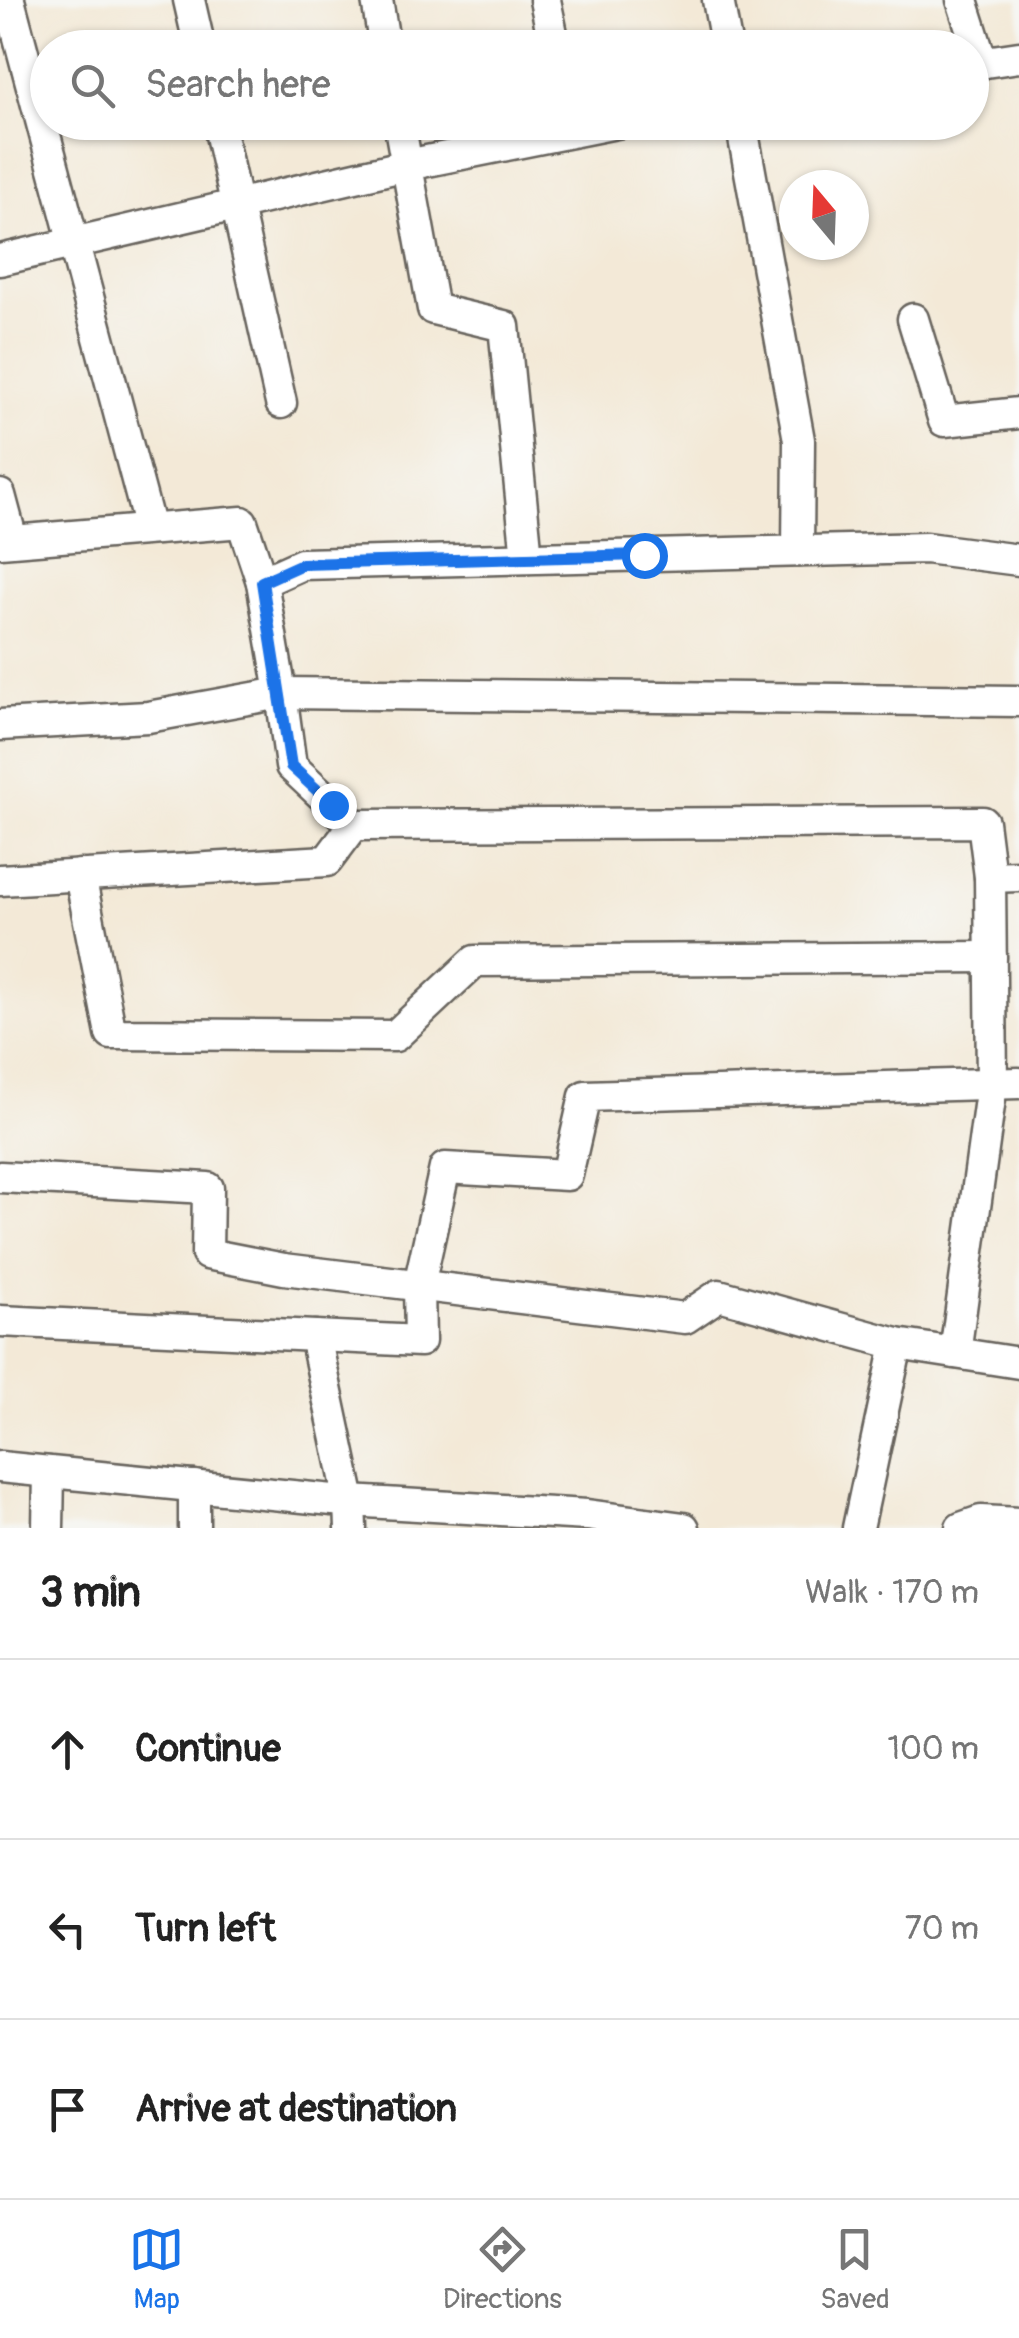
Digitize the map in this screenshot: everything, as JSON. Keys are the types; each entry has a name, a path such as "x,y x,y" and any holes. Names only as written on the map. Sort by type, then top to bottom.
{"street":[{"path":"9,0 30,79"},
{"path":"190,0 196,30"},
{"path":"377,0 383,30"},
{"path":"545,0 552,30"},
{"path":"718,0 724,30"},
{"path":"962,0 969,30"},
{"path":"989,62 1019,57"},
{"path":"46,140 150,529"},
{"path":"222,140 281,403"},
{"path":"402,140 434,309 504,326 528,558"},
{"path":"0,260 516,140"},
{"path":"743,140 799,440 798,551"},
{"path":"913,319 944,421 1019,413"},
{"path":"0,495 6,541 242,522 262,582 291,766 354,825 982,822 1004,877 990,958 1006,1084 954,1353"},
{"path":"262,582 302,564 926,548 1019,560"},
{"path":"1,718 148,717 281,694 1019,701"},
{"path":"0,880 328,860 354,825"},
{"path":"80,875 111,1034 396,1036 475,961 990,958"},
{"path":"0,1322 420,1340 419,1286 445,1168 566,1176 585,1096 1006,1084"},
{"path":"0,1176 208,1188 207,1254 284,1269 685,1318 719,1294 897,1344 1019,1363"},
{"path":"315,1336 350,1515"},
{"path":"858,1528 897,1344"},
{"path":"0,1467 194,1486 350,1515 588,1516 684,1528"},
{"path":"48,1528 49,1472"},
{"path":"194,1486 194,1528"},
{"path":"962,1528 981,1521 1019,1523"}],"route":[{"path":"333,805 291,766 262,582 302,564 644,555"}]}
